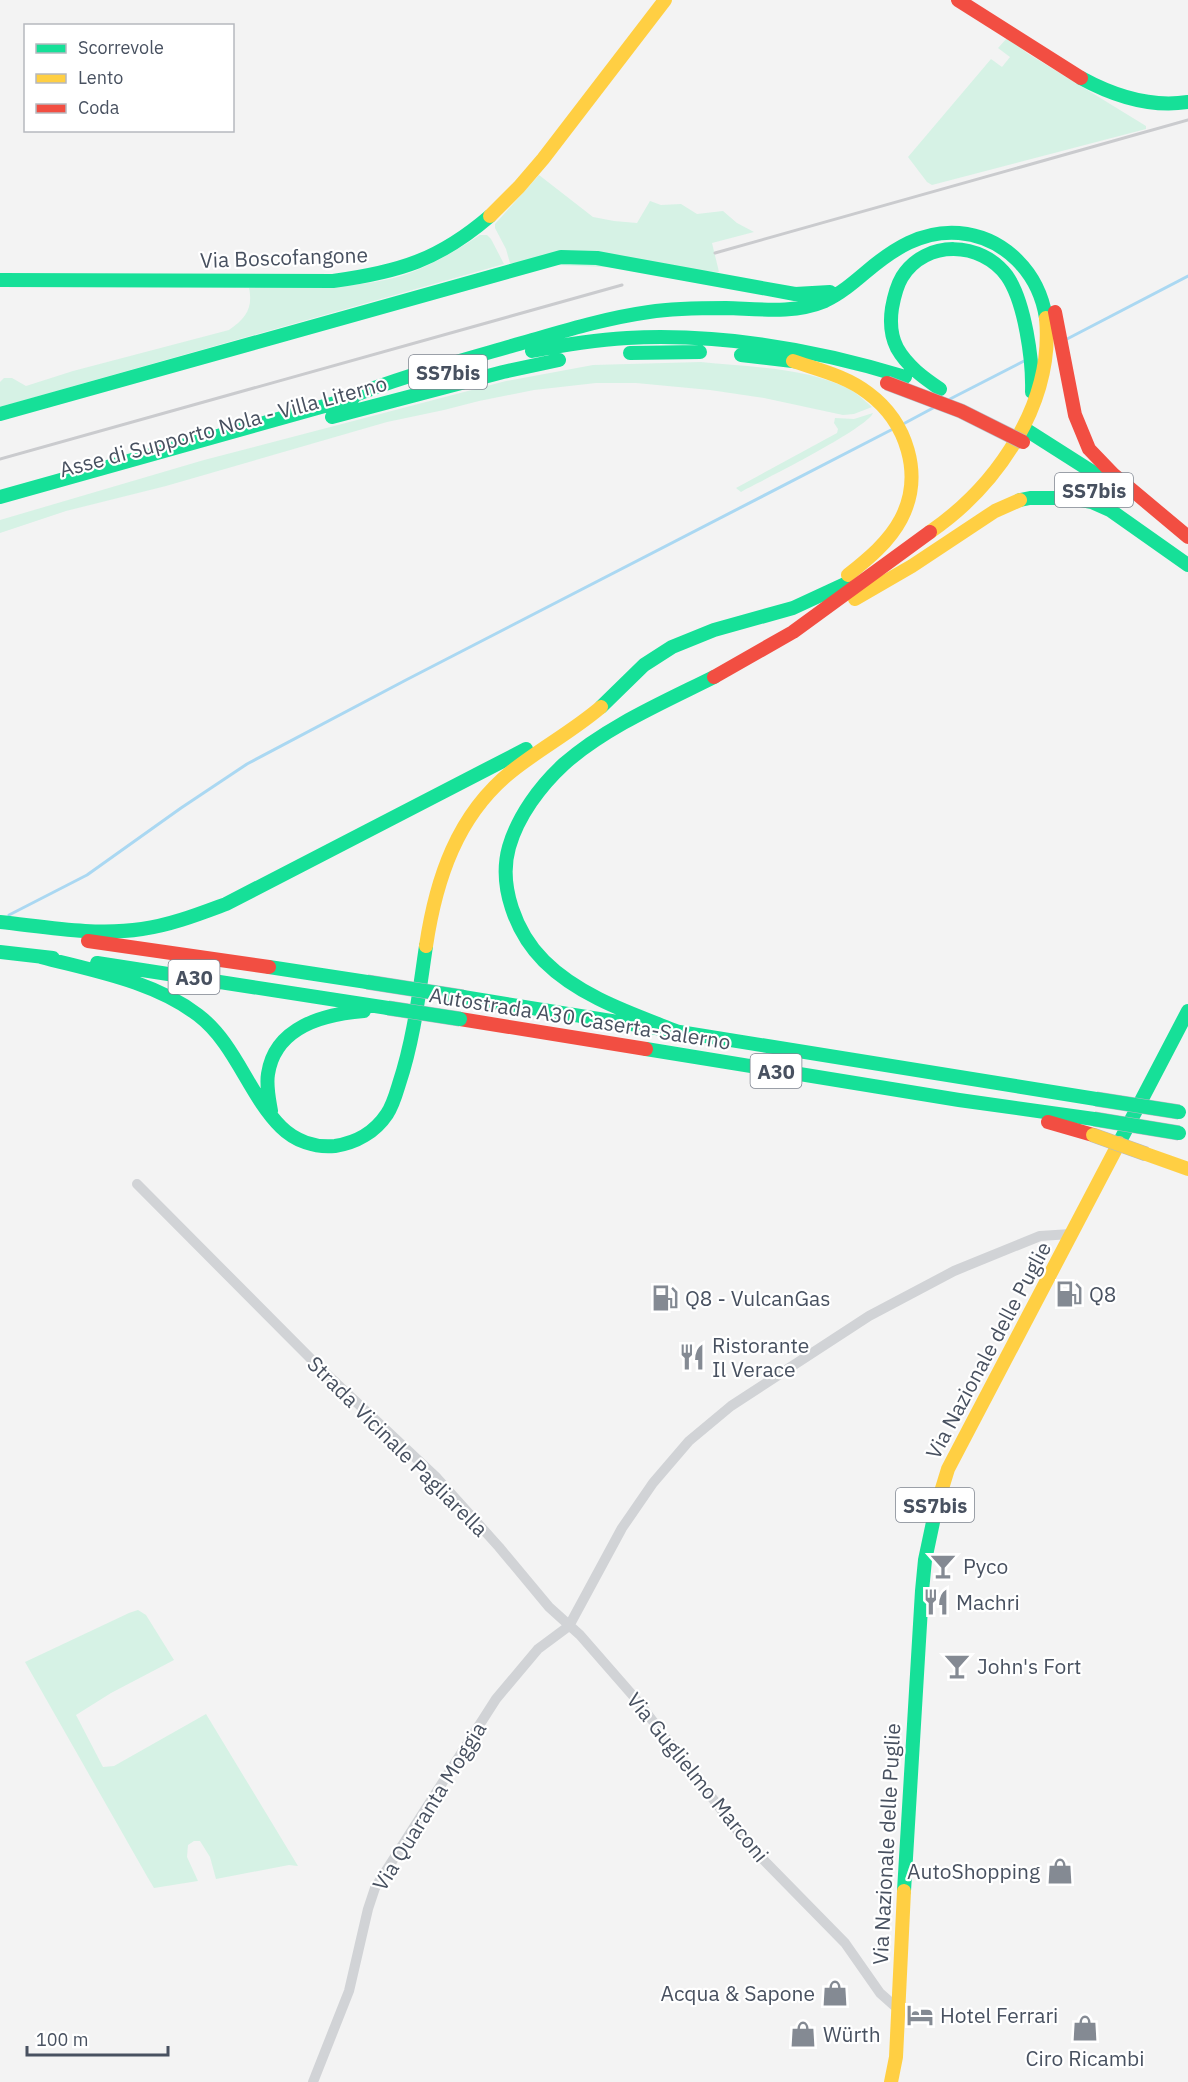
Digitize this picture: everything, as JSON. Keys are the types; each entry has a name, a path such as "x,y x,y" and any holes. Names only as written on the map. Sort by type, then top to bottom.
{"main road":[{"name":"Via Boscofangone","path":"0,280 333,281 388,273 418,263 443,252 466,237 493,216 518,190 614,70 665,0"},
{"path":"958,0 1083,80 1107,92 1124,99 1145,103 1181,104 1188,102"},
{"path":"340,401 424,369 623,316 676,309 784,310 805,308 830,300 904,244 924,236 966,233 994,241 1015,255 1039,291 1049,311 1063,353 1080,433 1089,449 1113,474 1150,503 1173,526"},
{"path":"911,374 892,337 891,305 900,279 907,268 923,256 949,248 969,250 985,256 996,264 1011,284 1023,316 1031,363 1032,395 1025,431"},
{"path":"0,414 536,262 561,257 597,258 795,294 838,291 858,280"},
{"path":"817,617 971,500 997,468 1025,431 1041,385 1046,360 1049,311"},
{"name":"Asse di Supporto Nola - Villa Literno","path":"0,497 340,401 538,350 630,339 669,338 719,339 772,344 911,374 989,411 1092,473"},
{"name":"Asse di Supporto Nola - Villa Literno","path":"619,353 669,351 719,353 793,361 838,369 887,383 961,411 1025,431 1145,528 1161,544"},
{"name":"Asse di Supporto Nola - Villa Literno","path":"0,510 290,428 503,372 568,359"},
{"path":"793,361 846,380 876,398 897,422 909,451 913,479 905,512 893,533 879,550 809,602"},
{"name":"SS7bis","path":"1092,473 1121,490 1188,537"},
{"name":"SS7bis","path":"1092,473 1188,552"},
{"path":"676,1031 608,1004 560,973 542,959 516,923 508,897 508,850 521,819 547,782 574,756 617,728 749,658 817,617 854,600 903,572 995,510 1014,502 1049,496 1092,502 1110,510 1141,533 1161,544"},
{"name":"SS7bis","path":"1161,544 1188,565"},
{"path":"41,957 141,985 166,995 189,1009 211,1028 230,1050 282,1130 309,1144 341,1145 353,1142 369,1134 388,1113 395,1099 413,1035 431,918 442,870 466,822 484,798 500,781 607,702 651,659 696,636 776,614 809,602 884,564"},
{"path":"0,922 35,931 97,931 141,929 179,921 226,904 505,759 572,728"},
{"path":"537,754 576,738 617,728"},
{"name":"Autostrada A30 Caserta-Salerno","path":"0,932 35,931 1184,1113"},
{"name":"Autostrada A30 Caserta-Salerno","path":"0,952 138,968 988,1104 1184,1133"},
{"path":"272,1117 268,1074 277,1052 294,1031 324,1016 388,1008"},
{"name":"Via Nazionale delle Puglie","path":"891,2082 896,2057 921,1590 936,1501 948,1469 1188,1011"},
{"path":"988,1104 1093,1136 1188,1169"},
{"name":"Via Nazionale delle Puglie","path":"896,2057 901,2082"}],"street":[{"name":"Strada Vicinale Pagliarella","path":"137,1184 320,1367 437,1478 549,1607 569,1626"},
{"path":"569,1626 622,1528 653,1483 689,1441 731,1406 869,1316 954,1271 1040,1236 1071,1234"},
{"name":"Via Guglielmo Marconi","path":"569,1626 580,1635 635,1698 747,1843 845,1943 880,1993 898,2009"},
{"name":"Via Quaranta Moggia","path":"313,2082 349,1991 375,1888 496,1699 538,1649 569,1626"}],"green space":[{"path":"1008,37 1027,53 1146,126 1146,129 932,185 927,182 908,157 991,59 1002,67 1010,57 998,48"},
{"path":"539,175 593,217 637,223 650,201 661,205 681,204 697,214 723,211 737,223 754,232 712,243 719,272 510,263 495,224"},
{"path":"480,235 487,235 491,239 504,264 0,407 0,382 4,378 12,378 26,386 73,371 229,330 247,312 250,301 249,288 364,284 401,276 451,253"},
{"path":"701,362 777,369 816,377 851,390 872,407 854,414 843,415 764,398 636,383 596,383 534,390 387,422 166,486 66,511 0,533 0,520 204,460 506,381 593,365"},
{"path":"873,413 854,430 816,452 741,492 736,488 837,433 835,418 854,419"},
{"path":"138,1610 146,1615 174,1660 111,1693 76,1715 103,1767 114,1766 206,1714 298,1866 289,1865 216,1879 210,1857 200,1841 194,1841 188,1845 187,1857 198,1881 154,1888 25,1662"}],"waterway":[{"path":"1067,339 1188,276"},
{"path":"950,399 1024,361"},
{"path":"905,423 933,408"},
{"path":"9,915 87,875 247,764 891,430"}],"railway":[{"path":"715,253 1188,120"},
{"path":"0,459 622,285"}],"traffic: fast":[{"path":"1081,78 1119,95 1146,102 1188,102"},
{"path":"0,280 333,281 378,273 417,262 453,243 490,216"},
{"path":"340,401 430,370 617,318 678,309 776,310 813,305 841,292 898,249 920,238 945,233 976,236 1005,250 1017,260 1028,272 1036,286 1046,318"},
{"path":"940,389 916,371 897,348 893,339 891,313 898,285 912,265 925,256 954,249 983,256 996,264 1007,276 1019,301 1027,332 1032,392"},
{"path":"0,414 561,257 597,258 795,294 830,292"},
{"path":"532,351 615,339 698,338 802,351 905,377"},
{"path":"630,353 700,352"},
{"path":"741,355 801,362"},
{"path":"332,417 503,372 559,360"},
{"path":"0,497 353,398"},
{"path":"1028,431 1116,487"},
{"path":"1020,500 1071,498 1092,502 1110,510 1188,565"},
{"path":"601,707 644,665 672,647 714,630 793,608 847,583"},
{"path":"676,1031 589,994 544,961 525,937 512,908 508,893 506,862 513,835 524,813 538,792 564,764 598,738 714,677"},
{"path":"0,922 107,932 142,929 185,919 226,904 526,749"},
{"path":"41,957 122,978 181,1003 198,1015 222,1040 259,1100 281,1127 299,1140 313,1145 335,1146 364,1136 377,1126 391,1107 412,1033 426,946"},
{"path":"0,952 53,958"},
{"path":"97,963 388,1008"},
{"path":"269,967 367,982"},
{"path":"367,982 463,997"},
{"path":"463,997 1096,1099"},
{"path":"388,1008 460,1019"},
{"path":"271,1111 268,1074 272,1058 280,1045 291,1034 318,1020 364,1011"},
{"path":"1119,1143 1188,1011"},
{"path":"646,1049 959,1100 1094,1119"},
{"path":"1096,1099 1179,1112"},
{"path":"1094,1119 1179,1133"},
{"path":"904,1891 922,1591 925,1560 936,1508"}],"traffic: slow":[{"path":"490,216 543,159 665,0"},
{"path":"930,532 978,491 999,466 1016,439 1031,411 1041,381 1046,350 1046,318"},
{"path":"793,361 841,378 868,393 893,419 908,450 911,485 908,502 901,519 884,543 848,575"},
{"path":"855,599 912,566 995,511 1020,500"},
{"path":"426,946 443,873 463,828 477,807 512,771 601,707"},
{"path":"1093,1135 1146,1154"},
{"path":"936,1508 948,1469 1119,1143"},
{"path":"1146,1154 1188,1169"},
{"path":"891,2082 896,2057 904,1891"}],"traffic: jam":[{"path":"958,0 1081,78"},
{"path":"1055,312 1075,415 1089,449 1113,474 1188,537"},
{"path":"887,383 961,411 1023,442"},
{"path":"714,677 793,632 930,532"},
{"path":"88,941 269,967"},
{"path":"460,1019 646,1049"},
{"path":"1048,1122 1093,1135"}],"place":[{"name":"Q8","path":"1069,1294"},
{"name":"Q8 - VulcanGas","path":"665,1298"},
{"name":"Ristorante Il Verace","path":"692,1357"},
{"name":"Pyco","path":"943,1566"},
{"name":"Machri","path":"936,1602"},
{"name":"John's Fort","path":"957,1666"},
{"name":"AutoShopping","path":"1060,1871"},
{"name":"Acqua & Sapone","path":"835,1993"},
{"name":"Hotel Ferrari","path":"920,2015"},
{"name":"Ciro Ricambi","path":"1085,2028"},
{"name":"Würth","path":"803,2034"}]}
